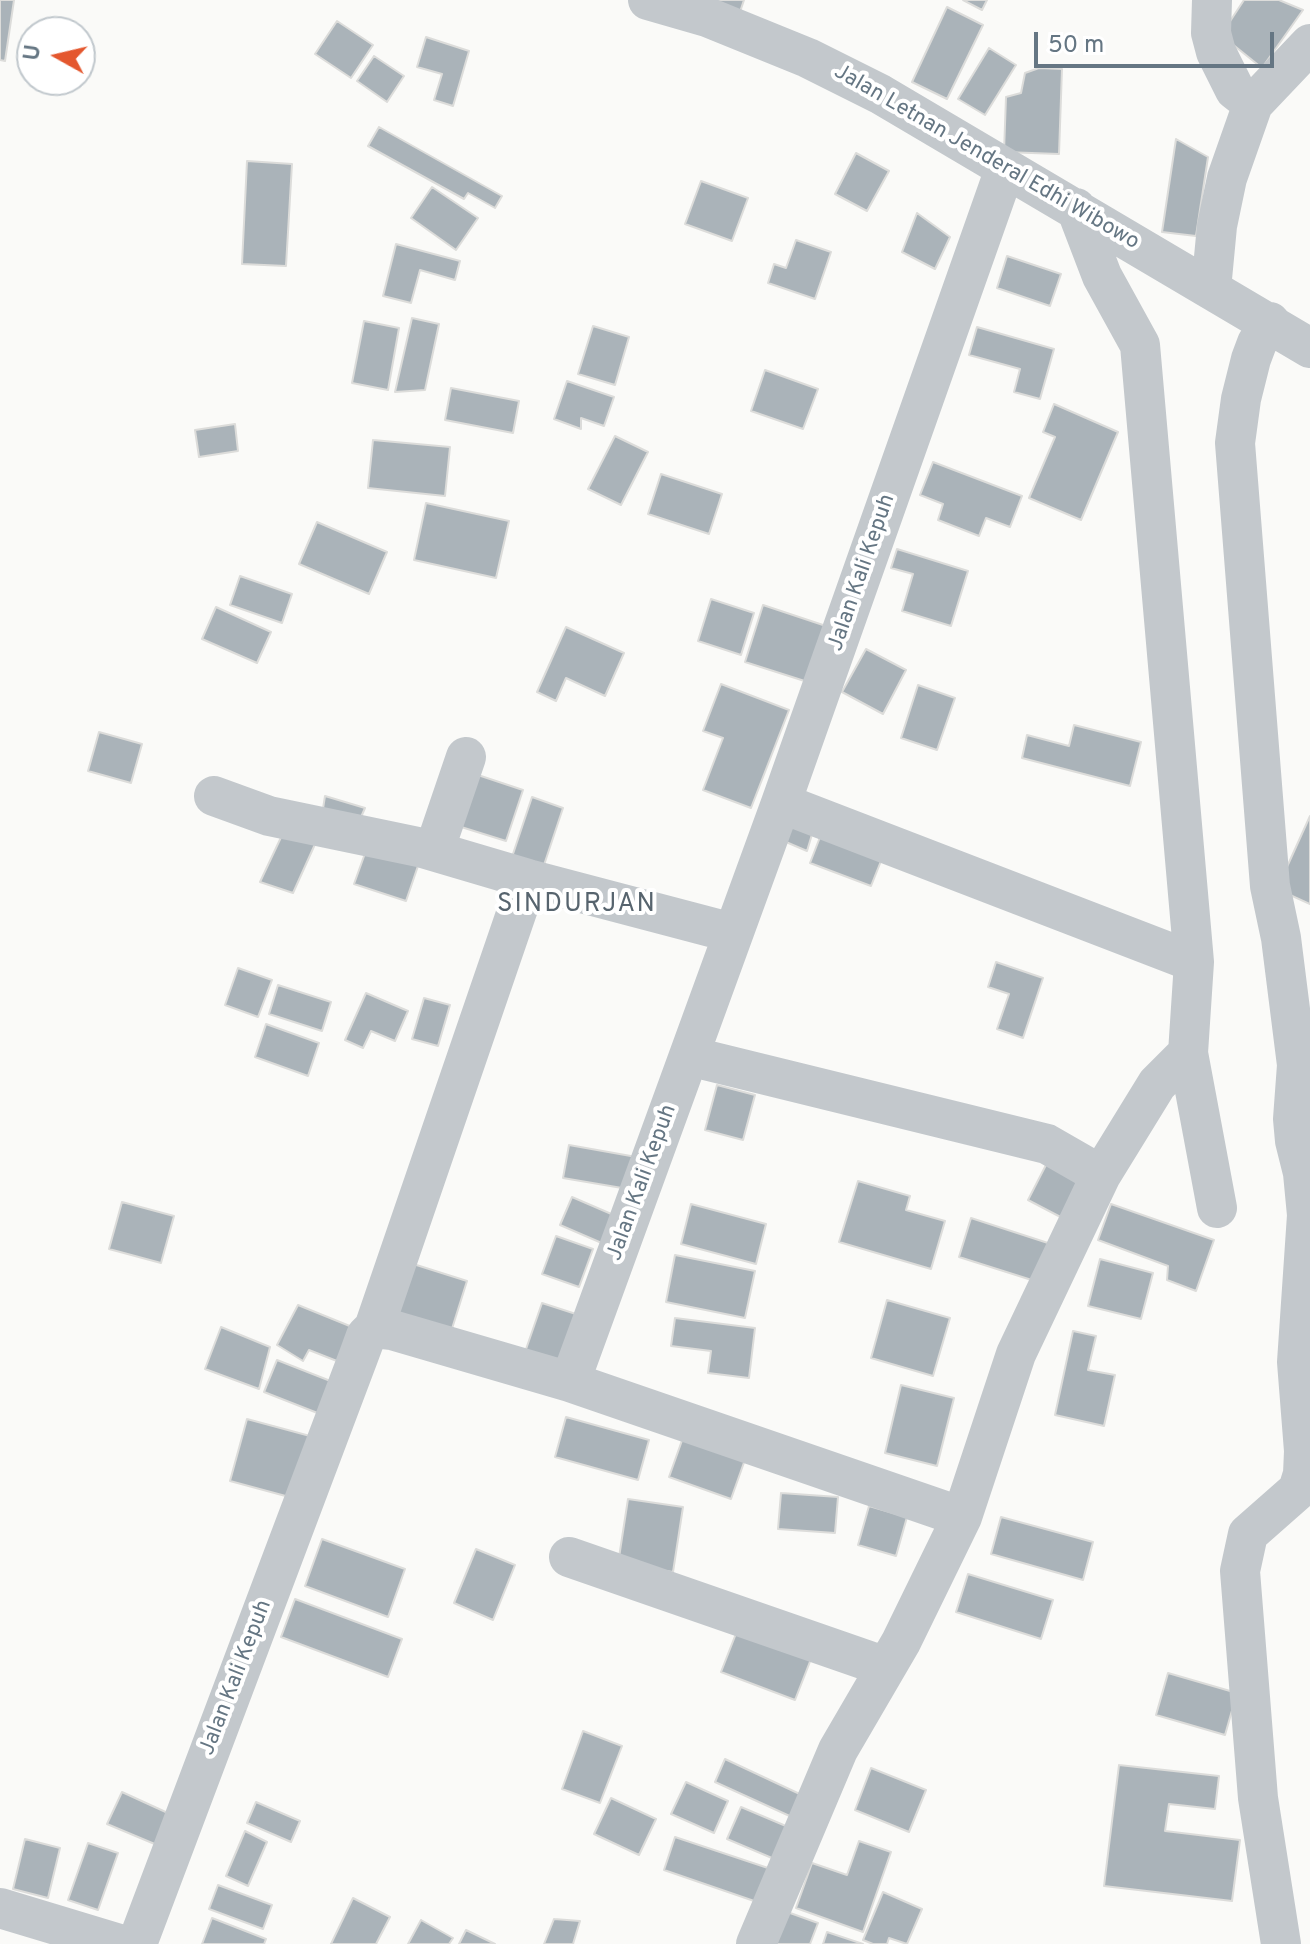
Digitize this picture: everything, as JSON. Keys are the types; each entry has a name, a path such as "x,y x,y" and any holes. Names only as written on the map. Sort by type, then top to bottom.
{"street":[{"name":"Jalan Letnan Jenderal Edhi Wibowo","path":"650,0 707,17 808,58 912,112 1310,348"},
{"path":"1212,0 1211,33 1216,52 1235,90 1253,104"},
{"path":"1211,289 1217,226 1227,178 1253,104 1310,44"},
{"name":"Jalan Kali Kepuh","path":"570,1382 781,803 1005,169"},
{"path":"1076,208 1102,276 1140,345 1194,962 1188,1053 1217,1208"},
{"path":"1270,322 1257,343 1248,368 1235,443 1270,886 1281,938 1297,1065 1293,1119 1306,1203 1297,1362 1304,1451 1303,1474 1298,1490 1248,1534 1240,1571 1258,1798 1281,1944"},
{"path":"434,851 466,757"},
{"path":"214,796 269,816 434,851 733,933"},
{"path":"781,803 1194,962"},
{"name":"Jalan Kali Kepuh","path":"137,1944 366,1336 374,1328 528,879"},
{"path":"756,1944 838,1750 886,1667 962,1517 1016,1354 1101,1175 1157,1084 1188,1053"},
{"path":"689,1056 1047,1144 1101,1175"},
{"path":"374,1328 392,1330 570,1382 962,1517"},
{"path":"569,1557 886,1667"},
{"path":"0,1908 119,1944"}],"building":[{"path":"0,0 14,0 5,61 0,60"},
{"path":"712,0 744,0 739,15"},
{"path":"963,0 987,0 982,10"},
{"path":"1244,0 1279,0 1303,10 1262,68 1221,35"},
{"path":"947,7 983,25 947,99 912,82"},
{"path":"337,21 373,45 351,78 315,54"},
{"path":"426,37 469,51 453,106 434,100 442,74 417,67"},
{"path":"989,48 1016,65 985,115 958,99"},
{"path":"374,56 404,76 387,102 357,81"},
{"path":"1039,68 1062,69 1059,154 1004,152 1006,97 1021,93 1025,73"},
{"path":"379,127 502,196 495,208 468,193 464,199 368,146"},
{"path":"1176,139 1208,157 1196,236 1162,232"},
{"path":"856,153 889,171 867,211 835,194"},
{"path":"247,161 292,164 286,266 242,264"},
{"path":"701,181 748,198 732,241 685,224"},
{"path":"432,187 478,218 456,250 411,218"},
{"path":"917,213 950,237 935,269 902,252"},
{"path":"796,240 831,252 815,299 768,283 774,264 786,268"},
{"path":"396,244 460,261 455,280 420,270 411,303 383,296"},
{"path":"1007,256 1061,274 1050,306 997,288"},
{"path":"412,318 439,324 425,390 395,392"},
{"path":"364,321 399,328 388,390 352,383"},
{"path":"593,326 629,337 615,385 578,374"},
{"path":"977,327 1054,349 1040,399 1014,392 1020,369 969,355"},
{"path":"765,370 818,389 803,429 751,411"},
{"path":"567,381 614,397 604,426 581,418 581,429 554,419"},
{"path":"451,388 519,401 513,433 445,420"},
{"path":"1054,404 1118,432 1081,520 1029,498 1055,437 1043,432"},
{"path":"235,424 238,451 199,457 195,430"},
{"path":"615,436 648,452 621,505 588,489"},
{"path":"373,440 450,447 445,496 368,488"},
{"path":"933,462 1022,496 1010,527 986,518 979,536 938,520 943,504 920,495"},
{"path":"661,474 722,494 709,534 648,514"},
{"path":"426,503 509,521 496,578 414,560"},
{"path":"317,522 387,552 369,594 299,564"},
{"path":"897,549 968,571 951,626 902,611 913,574 891,568"},
{"path":"240,576 292,594 282,623 230,605"},
{"path":"711,599 754,613 741,655 698,641"},
{"path":"763,605 832,628 814,684 745,662"},
{"path":"216,607 271,632 257,663 202,639"},
{"path":"566,627 624,653 605,696 566,678 556,701 537,692"},
{"path":"866,649 906,670 883,714 842,692"},
{"path":"721,684 789,710 751,808 703,790 723,738 703,731"},
{"path":"918,685 955,698 937,750 901,738"},
{"path":"1074,725 1141,742 1130,786 1022,758 1027,735 1069,746"},
{"path":"99,732 142,744 131,783 88,771"},
{"path":"475,774 523,790 506,841 458,826"},
{"path":"325,796 365,808 358,824 322,815"},
{"path":"532,797 563,808 543,868 512,857"},
{"path":"790,813 816,821 807,851 786,842"},
{"path":"1310,816 1310,904 1277,889"},
{"path":"284,831 316,842 293,893 260,882"},
{"path":"822,832 883,856 871,886 810,863"},
{"path":"368,845 419,863 406,901 354,884"},
{"path":"996,962 1043,978 1023,1038 997,1029 1009,994 988,987"},
{"path":"238,968 272,980 258,1017 225,1005"},
{"path":"278,985 331,1002 322,1031 269,1014"},
{"path":"366,993 408,1011 395,1041 371,1031 363,1048 345,1040"},
{"path":"424,998 450,1005 438,1046 412,1039"},
{"path":"266,1024 319,1043 308,1076 255,1057"},
{"path":"717,1085 755,1095 743,1140 705,1130"},
{"path":"569,1145 642,1158 622,1188 563,1178"},
{"path":"1047,1163 1088,1185 1070,1222 1028,1200"},
{"path":"858,1181 910,1196 906,1210 945,1221 931,1269 839,1242"},
{"path":"572,1197 616,1216 604,1244 560,1225"},
{"path":"122,1202 174,1216 161,1263 109,1249"},
{"path":"691,1204 766,1224 756,1264 681,1244"},
{"path":"1111,1204 1214,1240 1196,1291 1167,1280 1168,1266 1098,1240"},
{"path":"971,1218 1051,1244 1038,1282 959,1257"},
{"path":"556,1236 593,1249 579,1287 542,1274"},
{"path":"675,1255 755,1271 745,1318 666,1302"},
{"path":"1100,1259 1153,1273 1141,1319 1088,1306"},
{"path":"407,1262 467,1281 450,1335 390,1317"},
{"path":"887,1300 950,1318 933,1376 871,1358"},
{"path":"542,1303 579,1315 561,1367 524,1355"},
{"path":"298,1305 362,1331 347,1365 309,1350 303,1361 277,1345"},
{"path":"675,1318 755,1328 749,1378 708,1373 711,1351 671,1346"},
{"path":"221,1327 270,1347 259,1389 205,1369"},
{"path":"1073,1331 1096,1336 1088,1370 1115,1375 1104,1426 1055,1415"},
{"path":"277,1360 333,1382 320,1414 264,1392"},
{"path":"901,1385 954,1398 937,1466 885,1453"},
{"path":"566,1417 649,1440 638,1480 555,1457"},
{"path":"247,1419 310,1436 293,1498 230,1481"},
{"path":"685,1432 747,1454 731,1499 669,1477"},
{"path":"781,1493 838,1497 835,1533 778,1529"},
{"path":"628,1499 683,1507 673,1572 618,1564"},
{"path":"869,1506 907,1517 896,1556 858,1545"},
{"path":"1001,1517 1093,1542 1083,1580 991,1554"},
{"path":"322,1539 405,1569 388,1617 305,1586"},
{"path":"476,1549 515,1565 493,1620 454,1603"},
{"path":"968,1574 1053,1600 1041,1639 956,1612"},
{"path":"295,1599 402,1639 388,1677 281,1637"},
{"path":"737,1631 811,1659 795,1700 721,1672"},
{"path":"1168,1673 1237,1693 1225,1735 1156,1715"},
{"path":"583,1731 622,1746 600,1803 562,1789"},
{"path":"725,1759 804,1796 794,1818 715,1782"},
{"path":"1119,1765 1219,1776 1215,1809 1169,1804 1165,1831 1240,1840 1232,1901 1104,1886"},
{"path":"871,1768 926,1790 909,1832 855,1810"},
{"path":"686,1782 728,1801 714,1833 671,1814"},
{"path":"122,1792 170,1814 157,1845 107,1824"},
{"path":"611,1798 656,1819 639,1855 594,1834"},
{"path":"256,1802 300,1821 291,1842 247,1823"},
{"path":"741,1807 793,1829 779,1861 727,1839"},
{"path":"245,1831 267,1842 248,1886 226,1876"},
{"path":"675,1837 768,1868 757,1902 664,1870"},
{"path":"25,1839 60,1848 48,1898 13,1889"},
{"path":"859,1841 891,1852 863,1932 796,1908 812,1863 847,1875"},
{"path":"88,1843 118,1853 98,1910 68,1900"},
{"path":"218,1885 272,1905 263,1929 209,1909"},
{"path":"883,1892 922,1909 907,1944 889,1938 887,1944 863,1940"},
{"path":"353,1898 390,1917 376,1944 331,1944"},
{"path":"779,1909 818,1923 810,1944 766,1944"},
{"path":"212,1918 266,1939 264,1944 202,1944"},
{"path":"554,1919 580,1921 573,1944 544,1944"},
{"path":"421,1920 453,1938 449,1944 408,1944"},
{"path":"466,1930 495,1944 459,1944"},
{"path":"827,1932 863,1944 823,1944"}],"district":[{"name":"SINDURJAN","path":"577,906"}]}
